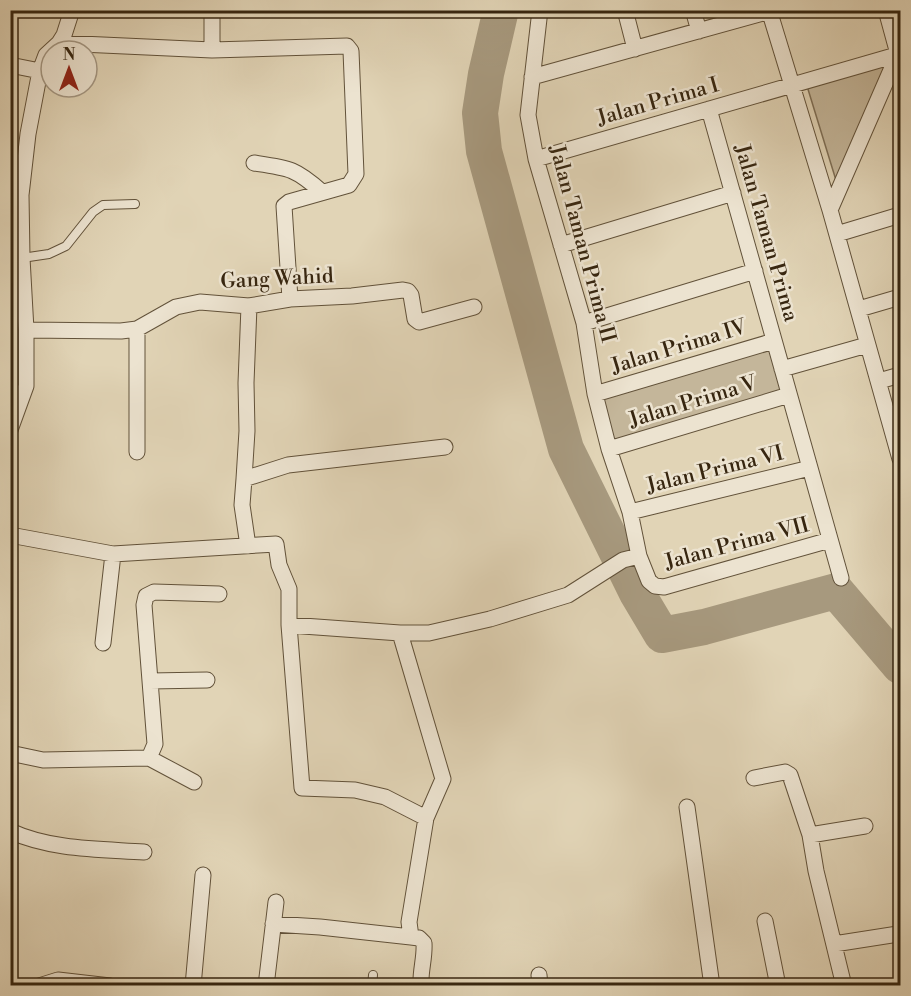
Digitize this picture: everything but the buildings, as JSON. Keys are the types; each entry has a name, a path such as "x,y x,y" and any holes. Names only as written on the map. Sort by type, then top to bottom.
{"street":[{"path":"62,39 72,10"},
{"path":"212,10 212,50"},
{"name":"Jalan Taman Prima II","path":"540,10 528,115 536,159 584,323 595,394 609,449 630,512 639,556 650,581 655,586"},
{"path":"625,10 635,49"},
{"path":"693,10 699,31"},
{"path":"830,210 899,54 886,10"},
{"path":"532,77 770,11 859,309 900,459"},
{"path":"99,45 212,50 341,45 347,46 351,51 356,174 349,185 289,202 284,206 290,299"},
{"name":"Jalan Prima I","path":"536,159 899,54"},
{"path":"10,65 39,71"},
{"path":"10,430 26,386 21,195 28,134 39,76"},
{"name":"Jalan Taman Prima","path":"709,109 841,578"},
{"path":"254,163 290,168 322,192"},
{"path":"561,245 733,193"},
{"path":"837,234 900,215"},
{"path":"584,323 755,271"},
{"name":"Gang Wahid","path":"26,330 121,331 137,329 176,307 200,302 249,306 290,299 352,297 403,290 411,294 415,319 419,322 474,307"},
{"path":"859,309 900,297"},
{"path":"248,546 243,505 249,306"},
{"path":"137,329 137,452"},
{"name":"Jalan Prima IV","path":"595,394 774,341"},
{"path":"782,369 867,345"},
{"path":"879,381 900,375"},
{"name":"Jalan Prima V","path":"609,449 789,395"},
{"path":"244,479 288,465 446,447"},
{"name":"Jalan Prima VI","path":"630,512 810,468"},
{"path":"10,535 113,554 276,544 279,565 289,589 289,625 302,788 355,790 385,797 426,818"},
{"name":"Jalan Prima VII","path":"655,586 664,587 830,540"},
{"path":"103,643 113,554"},
{"path":"289,625 429,633 490,619 568,594 623,560 639,556"},
{"path":"148,758 156,744 144,605 146,597 154,592 219,594"},
{"path":"400,633 444,779 426,818 409,922 411,937"},
{"path":"150,681 207,680"},
{"path":"10,753 44,760 148,758 194,782"},
{"path":"754,778 788,773 810,835 816,871 844,986"},
{"path":"687,807 712,986"},
{"path":"810,835 865,826"},
{"path":"10,831 49,843 80,848 144,852"},
{"path":"193,986 203,875"},
{"path":"266,986 276,902"},
{"path":"765,921 778,986"},
{"path":"273,924 419,938 424,943 425,958 421,976 422,986"},
{"path":"834,944 898,934"},
{"path":"40,985 58,980 110,986"}],"lane":[{"path":"22,258 49,254 66,246 93,212 104,205 135,204"},
{"path":"372,986 373,975"}],"shaded area":[{"path":"891,62 839,190 807,86"},
{"path":"770,347 783,392 612,441 602,398"}],"waterway":[{"path":"499,10 480,113 484,151 566,449 637,593 662,635 704,627 836,591 900,666"}]}
